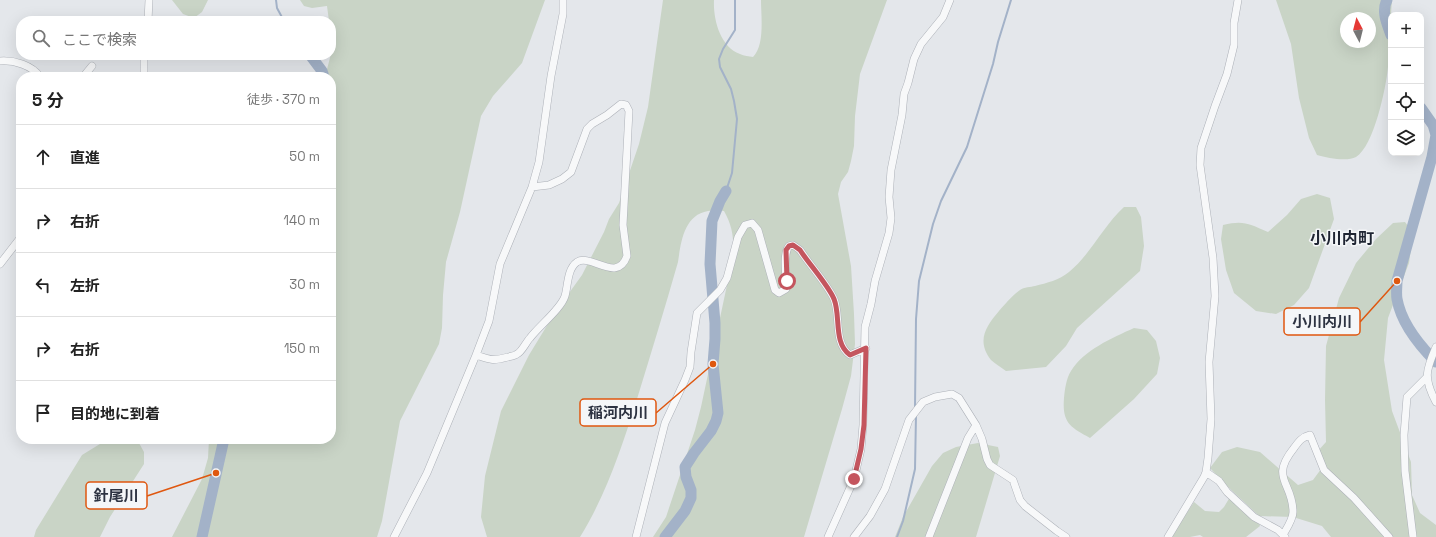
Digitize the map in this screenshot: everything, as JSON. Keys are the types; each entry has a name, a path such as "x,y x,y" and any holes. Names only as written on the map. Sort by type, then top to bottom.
{"street":[{"path":"148,16 149,0"},
{"path":"394,537 426,473 476,355 489,321 500,264 532,187 539,162 551,76 563,14 563,0"},
{"path":"828,537 854,479 861,449 864,425 866,328 875,281 889,233 891,218 889,197 891,170 902,115 904,94 918,49 943,17 950,0"},
{"path":"1168,537 1193,497 1206,472 1211,419 1209,362 1215,296 1212,258 1200,165 1202,148 1227,74 1234,45 1234,23 1238,0"},
{"path":"144,60 144,72"},
{"path":"0,61 20,63 36,72"},
{"path":"87,72 92,66"},
{"path":"476,355 495,361 518,354 538,328 565,298 572,267 578,262 585,261 607,268 618,267 625,261 627,256 623,226 629,111 626,105 621,104 587,129 571,172 562,179 550,185 532,187"},
{"path":"636,537 665,422 690,367 697,313 720,290 727,278 744,225 752,223 758,230 775,290 779,293 786,289 786,250 789,246 793,245 800,250 834,300 841,342 845,351 850,355 866,348"},
{"path":"0,264 16,243"},
{"path":"1436,347 1427,366 1426,378 1436,402"},
{"path":"1413,537 1405,471 1404,435 1407,397 1426,378"},
{"path":"854,537 870,516 885,489 909,420 923,402 935,397 952,394 959,398 976,425 990,464 1013,480 1020,500 1025,506 1066,537"},
{"path":"929,537 968,438 976,425"},
{"path":"1206,472 1219,481 1227,492 1254,517 1278,530 1284,536 1293,513 1291,500 1283,478 1282,469 1287,456 1303,437 1310,435 1324,470 1354,498 1389,537"}],"green space":[{"path":"172,0 208,0 202,12 197,16 183,14"},
{"path":"300,0 545,0 522,63 493,96 481,116 460,212 446,262 442,328 439,344 400,421 382,521 377,537 172,537 202,479 208,458 209,444 336,444 336,72 326,72 329,60 336,60 336,16 328,16 327,6 312,8 304,6"},
{"path":"663,0 714,0 715,15 719,32 727,45 742,55 753,57 757,52 761,38 761,0 887,0 860,74 855,116 854,146 848,172 841,182 838,194 851,266 855,344 851,376 804,537 653,537 666,517 695,430 733,257 733,239 729,222 724,211 716,210 700,214 694,218 685,230 682,238 678,262 625,435 606,488 580,537 487,537 481,517 485,476 501,411 529,355 554,314 582,275 609,219 619,203 639,144 648,107"},
{"path":"1276,0 1392,0 1391,12 1388,12 1388,68 1382,102 1374,129 1362,151 1356,157 1348,159 1317,155 1309,138 1299,98 1291,44"},
{"path":"1317,194 1330,198 1334,219 1309,288 1294,305 1276,314 1256,311 1234,293 1226,270 1221,239 1223,225 1241,223 1268,232 1287,215 1301,199"},
{"path":"1124,207 1136,207 1141,217 1144,246 1140,271 1077,328 1066,346 1046,367 1006,371 991,360 984,346 984,334 990,322 999,311 1017,292 1022,289 1053,281 1069,272 1084,257"},
{"path":"1405,222 1411,230 1412,242 1409,263 1388,318 1384,360 1392,411 1411,462 1412,495 1420,513 1436,525 1436,537 1331,537 1322,526 1293,517 1259,516 1210,468 1222,452 1237,447 1260,452 1298,485 1313,480 1324,465 1317,452 1326,442 1326,346 1339,298 1356,263 1376,239 1393,223"},
{"path":"1134,328 1147,330 1156,341 1160,358 1157,374 1134,399 1090,438 1077,431 1066,419 1064,413 1064,398 1068,377 1083,357 1099,345"},
{"path":"978,443 998,447 1000,456 976,537 895,537 903,517 932,466 943,453 956,447"},
{"path":"100,444 140,444 144,452 144,464 110,517 100,537 34,537 36,530 82,455"},
{"path":"1230,497 1258,521 1260,526 1246,537 1203,537 1200,535 1190,537 1171,537 1194,502 1205,511 1219,512"}],"waterway":[{"path":"276,0 277,8 281,16"},
{"path":"726,191 732,173 737,119 731,89 720,67 719,59 723,49 735,30 735,0"},
{"path":"915,407 916,319 919,281 933,224 941,201 967,147 1011,0"},
{"path":"1387,0 1385,4 1385,13 1388,27"},
{"path":"314,60 322,72"},
{"path":"1424,112 1433,125 1436,135 1432,157 1397,281 1397,297 1399,308 1407,325 1424,349 1436,362"},
{"path":"665,537 685,511 691,498 691,490 686,477 685,467 711,431 718,413 713,364 715,323 710,264 712,221 720,201 726,191"},
{"path":"897,537 903,521 915,469 916,415"},
{"path":"202,537 223,444"}],"place":[{"name":"小川内川","path":"1397,281"},
{"name":"稲河内川","path":"713,364"},
{"name":"針尾川","path":"216,473"}],"district":[{"name":"小川内町","path":"1342,238"}],"route":[{"path":"787,281 786,250 789,246 793,245 800,250 834,300 841,342 845,351 850,355 866,348 864,425 861,449 854,479"}]}
